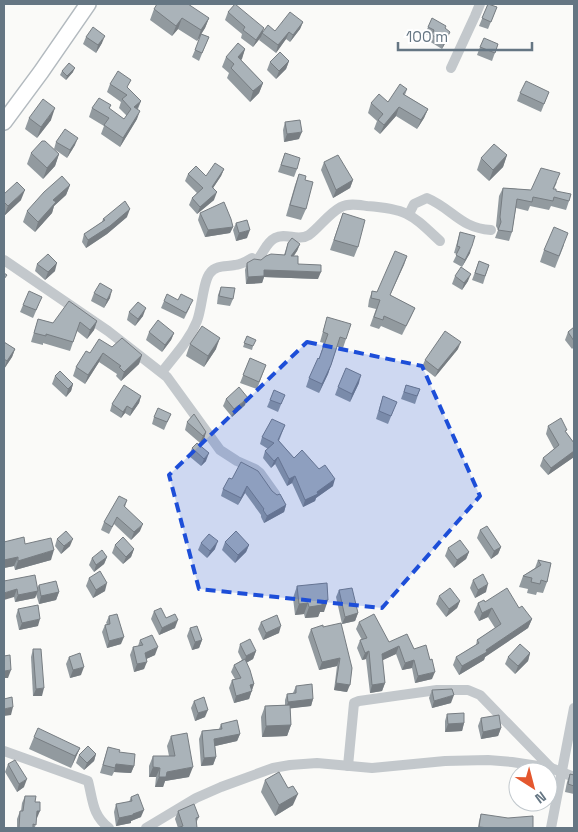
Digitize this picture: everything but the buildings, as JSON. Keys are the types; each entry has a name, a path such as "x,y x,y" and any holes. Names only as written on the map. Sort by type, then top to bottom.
{"main road":[{"path":"4,122 88,4"}],"street":[{"path":"451,68 480,4"},
{"path":"410,214 414,204 428,198 440,204 459,220 477,229 491,230"},
{"path":"162,372 187,341 202,308 206,280 216,267 237,265 252,258 256,261 271,240 283,235 304,238 342,206 351,204 390,208 410,214 440,241"},
{"path":"4,260 108,331 162,372 175,385 220,450 237,461 255,469 275,494"},
{"path":"348,766 354,703 401,694 437,690 468,690 480,695 546,762"},
{"path":"551,828 572,727 574,708"},
{"path":"4,751 88,781 94,812 103,824 109,828"},
{"path":"146,828 196,798 273,768 306,763 372,768 466,759 512,762"},
{"path":"558,772 574,777"}],"highlighted area":[{"path":"307,342 422,366 480,496 382,608 199,589 169,475"}]}
